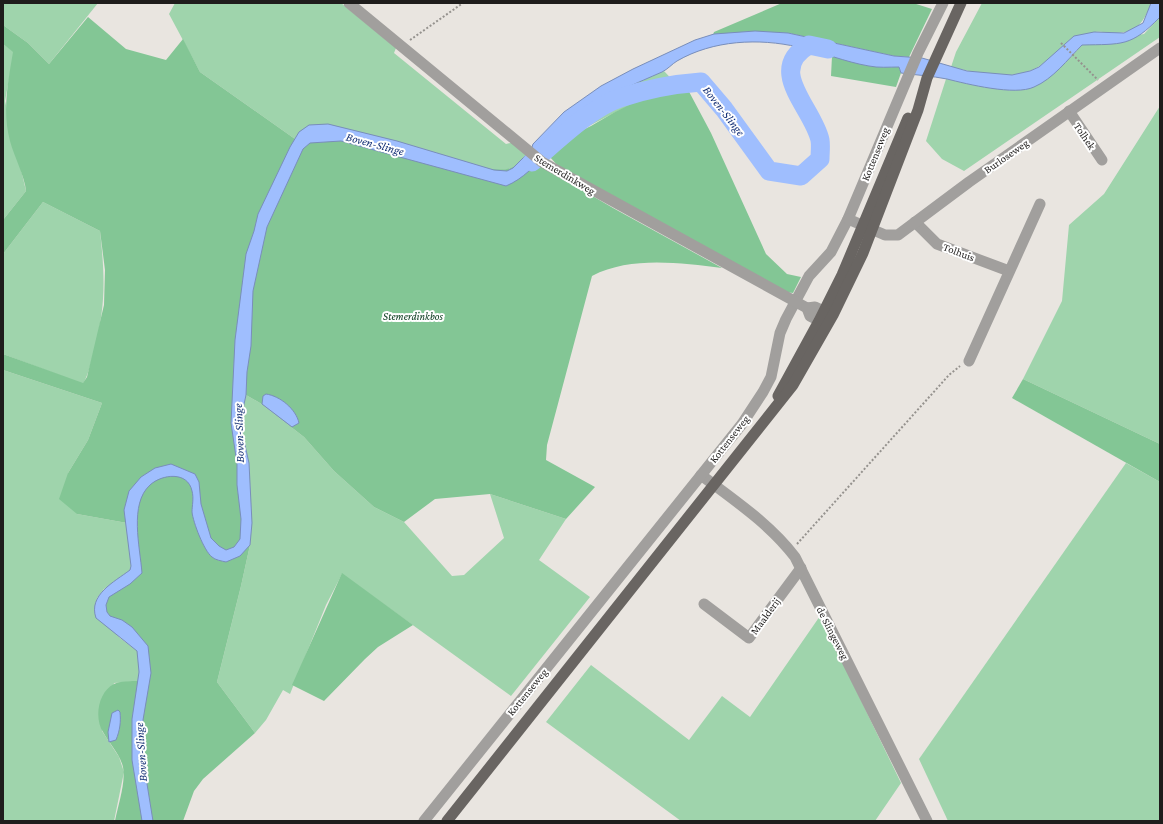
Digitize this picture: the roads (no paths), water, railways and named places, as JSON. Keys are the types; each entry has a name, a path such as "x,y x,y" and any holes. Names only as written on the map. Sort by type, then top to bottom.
{"main road":[{"name":"Kottenseweg","path":"447,821 715,486 760,426 826,318 868,227 915,102 961,3"}],"street":[{"name":"Stemerdinkweg","path":"349,3 542,162 795,302 807,308 815,307 826,318"},
{"name":"Kottenseweg","path":"424,821 742,424 763,392 775,364 780,333 809,276 838,241 908,75 944,3"},
{"name":"Burloseweg","path":"848,219 893,236 898,235 1069,111 1160,48"},
{"name":"Tolhek","path":"1069,111 1102,160"},
{"path":"969,361 1040,204"},
{"name":"Tolhuis","path":"915,222 937,244 1009,272"},
{"name":"de Slingeweg","path":"701,475 769,528 790,551 801,568 927,821"},
{"name":"Maalderij","path":"704,604 749,638 801,568"},
{"path":"579,628 592,639"}],"water":[{"path":"1151,3 1160,3 1160,17 1141,34 1133,39 1117,44 1082,45 1048,79 1034,87 1026,89 1003,90 941,78 901,73 899,67 876,67 860,64 807,49 768,42 736,43 706,49 677,61 662,72 616,93 589,109 568,128 529,171 518,180 506,186 341,141 310,143 303,149 267,227 253,291 251,346 247,372 246,395 240,423 249,463 252,523 250,545 240,556 226,562 213,558 209,554 199,536 194,522 192,512 193,494 190,485 180,477 174,476 161,478 150,485 144,493 140,503 137,526 142,573 130,584 109,597 106,605 107,612 110,616 122,620 132,627 148,646 151,673 143,720 143,759 153,821 142,821 132,760 132,719 139,672 137,651 96,618 96,602 99,596 110,584 130,570 131,566 124,510 129,491 141,477 155,468 171,464 195,474 199,482 201,504 211,538 219,546 226,550 234,547 240,539 241,519 237,485 237,464 231,423 235,340 246,254 258,214 290,147 299,132 309,125 328,124 397,141 494,170 507,171 513,168 531,150 533,144 564,112 601,86 633,69 695,40 714,34 755,31 788,33 894,56 922,58 967,71 1012,75 1030,71 1039,67 1074,36 1094,32 1124,33 1143,23"},
{"path":"266,394 277,397 287,404 295,413 299,423 292,427 262,404 263,396"},
{"path":"118,710 120,712 120,726 116,740 109,742 108,732 112,713"}],"waterway":[{"name":"Boven-Slinge","path":"532,162 585,117 609,103 620,98 650,90 701,82 724,109 769,171 801,176 820,159 820,140 816,128 795,90 791,78 791,66 797,55 809,45 828,49"}],"park label":[{"name":"Stemerdinkbos","path":"413,316"}]}
